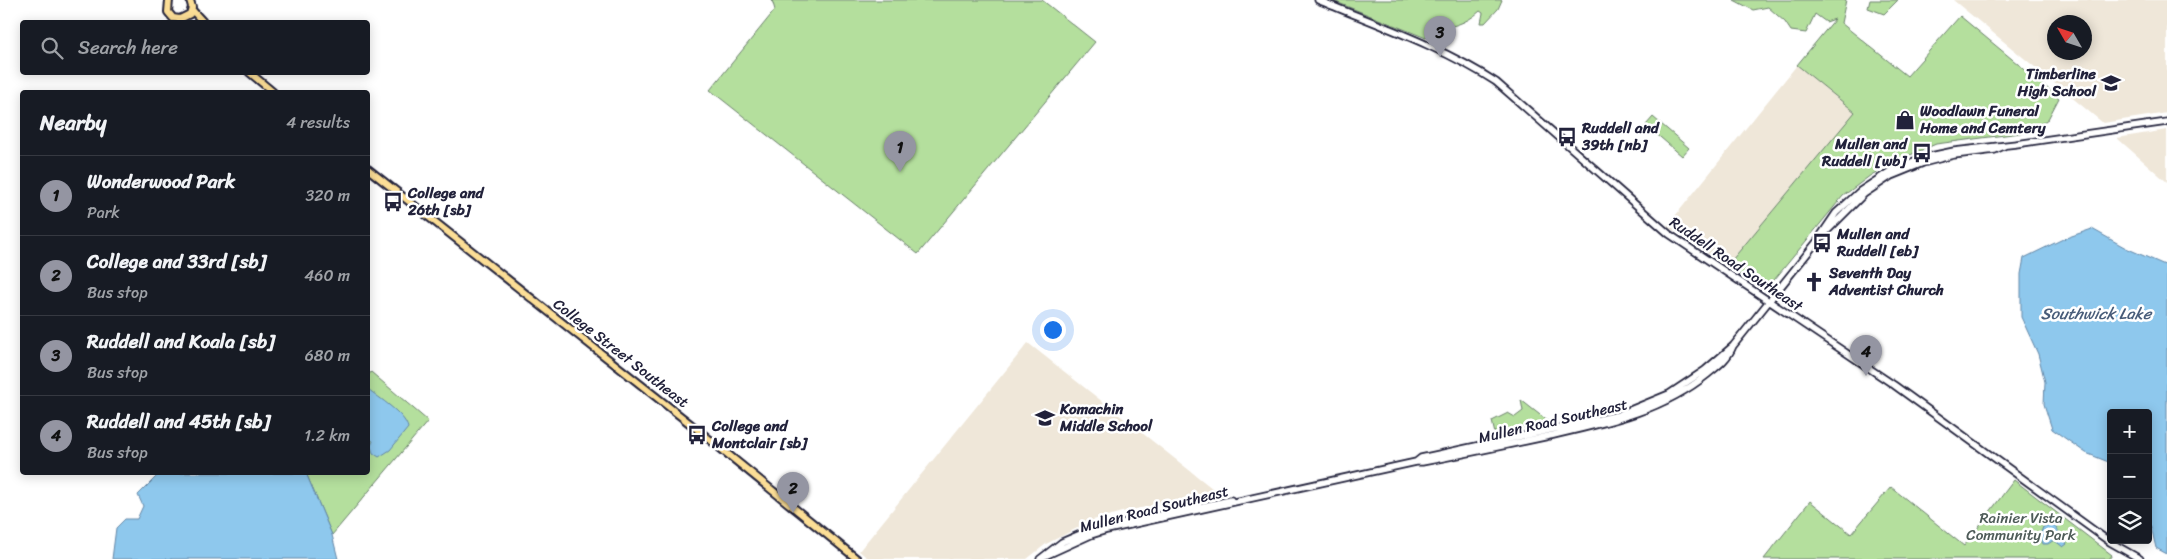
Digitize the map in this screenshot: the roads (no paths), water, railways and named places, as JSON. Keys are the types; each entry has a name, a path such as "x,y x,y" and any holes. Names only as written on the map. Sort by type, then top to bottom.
{"main road":[{"path":"160,0 168,4 173,18 182,20"},
{"path":"190,0 192,10 201,20"},
{"path":"187,20 192,10"},
{"path":"254,75 271,90"},
{"name":"College Street Southeast","path":"370,171 857,559"}],"street":[{"name":"Ruddell Road Southeast","path":"1318,0 1430,45 1484,74 1513,96 1657,225 1894,385 2110,542 2140,559"},
{"name":"Mullen Road Southeast","path":"1042,557 1099,532 1416,462 1421,458 1590,422 1634,410 1688,382 1733,346 1819,239 1864,194 1892,176 1937,159 1995,150 2004,146 2167,122"}],"water":[{"name":"Southwick Lake","path":"2092,229 2126,248 2167,266 2167,554 2156,548 2152,531 2152,409 2107,409 2107,461 2086,453 2052,429 2044,404 2045,382 2038,354 2021,317 2021,274 2024,258 2063,239"},
{"path":"370,391 397,412 408,428 390,450 379,457 373,453 371,446 373,441 370,439"},
{"path":"158,475 307,475 332,535 338,559 112,559 116,528 125,519 137,519 143,506 138,495"},
{"path":"2054,525 2067,544 2063,547 2054,540 2048,544 2043,544 2040,535 2043,527"}],"place":[{"name":"Ruddell and Koala [sb]","path":"1440,57"},
{"name":"Timberline High School","path":"2111,83"},
{"name":"Woodlawn Funeral Home and Cemtery","path":"1905,120"},
{"name":"Ruddell and 39th [nb]","path":"1567,137"},
{"name":"Mullen and Ruddell [wb]","path":"1922,153"},
{"name":"Wonderwood Park","path":"900,172"},
{"name":"College and 26th [sb]","path":"393,202"},
{"name":"Mullen and Ruddell [eb]","path":"1822,243"},
{"name":"Seventh Day Adventist Church","path":"1814,282"},
{"name":"Ruddell and 45th [sb]","path":"1866,376"},
{"name":"Komachin Middle School","path":"1045,418"},
{"name":"College and Montclair [sb]","path":"697,435"},
{"name":"College and 33rd [sb]","path":"793,513"}],"park label":[{"name":"Rainier Vista Community Park","path":"2021,526"}]}
